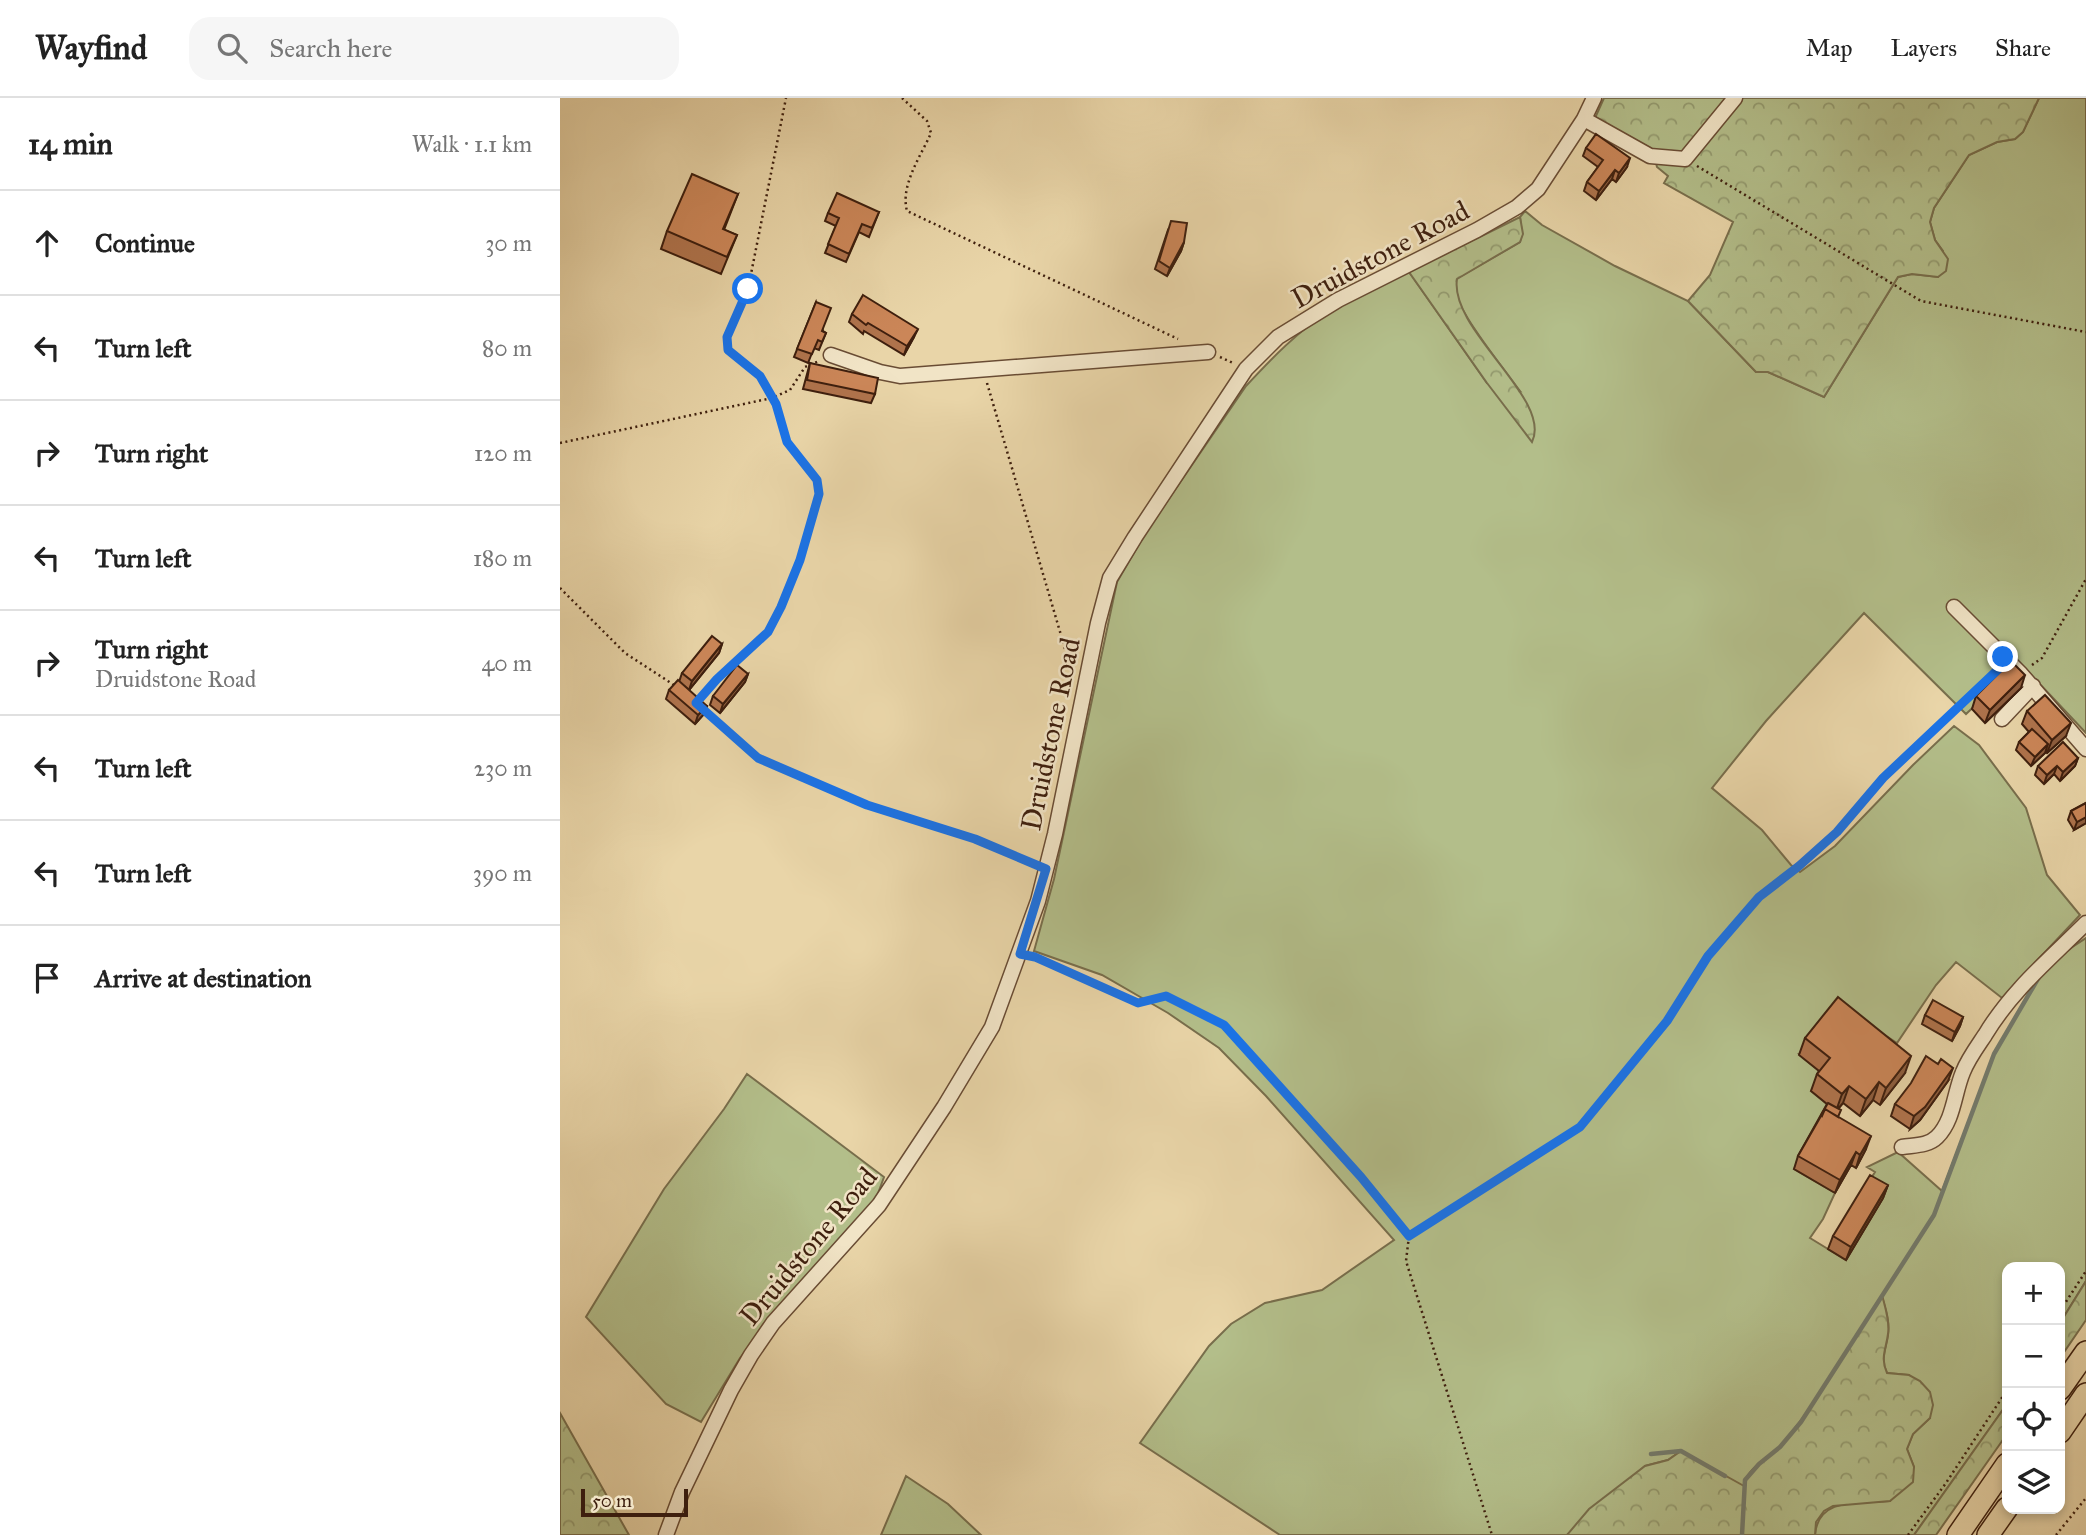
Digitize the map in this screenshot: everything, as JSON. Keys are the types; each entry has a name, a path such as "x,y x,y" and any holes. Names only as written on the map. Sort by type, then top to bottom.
{"highway":[{"path":"2061,1388 2086,1352"},
{"path":"2065,1425 2086,1394"},
{"path":"1958,1535 2002,1471"},
{"path":"1988,1535 2003,1514"}],"street":[{"name":"Druidstone Road","path":"666,1535 682,1492 751,1355 772,1323 879,1205 944,1107 992,1027 1020,954 1046,869 1110,578 1135,537 1247,369 1278,337 1308,317 1517,207 1538,189 1584,119 1594,98"},
{"path":"1584,119 1650,156 1685,159 1735,98"},
{"path":"831,355 900,376 1208,352"},
{"path":"1954,607 2021,674 2086,749"},
{"path":"2002,719 2032,686"},
{"path":"1902,1147 1927,1144 1938,1136 1952,1110 1963,1072 1986,1032 2013,994 2086,923"}],"path":[{"path":"786,98 748,289 727,337 728,350 760,376 772,398 787,442 817,480 817,505 800,560 768,632 717,679 696,703 758,758 867,805 975,839 1046,869"},
{"path":"902,98 927,121 931,133 904,199 907,211 1247,369"},
{"path":"1685,159 1921,302 2086,332"},
{"path":"560,443 772,398 790,390 805,367 831,355"},
{"path":"983,370 1068,659 1090,669"},
{"path":"2021,674 2042,658 2086,579"},
{"path":"560,588 625,653 677,687"},
{"path":"1409,1236 1580,1127 1667,1021 1708,956 1759,897 1837,832 1883,778 2007,661"},
{"path":"1020,954 1035,957 1138,1003 1166,996 1224,1025 1361,1177 1409,1236 1406,1261 1492,1535"},
{"path":"2065,1303 2086,1271"},
{"path":"1908,1535 2002,1398"},
{"path":"2056,1535 2086,1497"}],"green space":[{"path":"1604,98 2039,98 2023,132 2015,139 1997,142 1969,155 1934,208 1930,222 1935,240 1948,259 1946,271 1938,277 1912,274 1898,277 1824,397 1768,372 1756,372 1688,301 1710,275 1733,222 1664,183 1668,176 1657,167 1652,149 1595,118"},
{"path":"2039,98 2086,98 2086,733 2020,663 1966,714 1864,613 1766,721 1712,788 1762,830 1800,872 1835,846 1954,726 1979,745 2026,808 2047,875 2080,915 2002,998 1956,962 1936,985 1897,1043 1877,1030 1799,1054 1824,1075 1811,1091 1828,1105 1794,1169 1835,1193 1823,1219 1810,1238 1846,1260 1865,1188 1875,1172 1867,1167 1898,1152 1942,1191 1994,1054 2040,975 2054,959 2086,938 2086,1281 2065,1315 2065,1262 2002,1262 2002,1411 1914,1535 1815,1535 1818,1522 1832,1508 1842,1504 1890,1501 1914,1467 1907,1449 1913,1434 1930,1418 1909,1375 1887,1373 1885,1368 1888,1325 1882,1296 1810,1409 1783,1444 1749,1474 1744,1487 1681,1451 1668,1460 1645,1466 1567,1535 1280,1535 1140,1443 1209,1346 1231,1324 1265,1303 1322,1290 1394,1240 1266,1096 1219,1048 1168,1013 1102,975 1034,951 1054,879 1117,582 1146,532 1246,386 1307,327 1359,295 1409,272 1487,383 1520,391 1473,326 1455,290 1456,279 1520,242 1520,217 1525,211 1542,225 1615,266 1688,301 1756,372 1768,372 1824,397 1898,277 1912,274 1938,277 1943,251 1935,240 1930,222 1934,208 1969,155 1997,142 2015,139 2023,132"},
{"path":"1520,217 1523,234 1520,242 1457,279 1459,299 1468,320 1528,406 1534,425 1532,442 1409,272"},
{"path":"747,1074 884,1177 876,1199 785,1301 740,1358 701,1422 666,1404 586,1317 664,1189"},
{"path":"2086,1281 2086,1320 2065,1351 2065,1315"},
{"path":"1882,1295 1888,1324 1884,1358 1887,1373 1909,1375 1920,1381 1930,1392 1933,1405 1930,1418 1913,1434 1907,1449 1914,1467 1913,1482 1890,1501 1833,1506 1824,1511 1816,1522 1815,1535 1567,1535 1589,1509 1645,1466 1668,1460 1681,1451 1744,1486 1749,1473 1783,1443 1810,1408"},
{"path":"2002,1411 2002,1441 1936,1535 1914,1535"},
{"path":"560,1413 629,1535 560,1535"},
{"path":"906,1476 948,1504 981,1535 881,1535"}],"building":[{"path":"1596,134 1630,158 1619,173 1615,170 1599,191 1587,182 1603,160 1586,148"},
{"path":"692,174 738,194 723,229 737,235 727,257 667,231"},
{"path":"837,193 879,212 872,228 862,224 849,254 828,244 839,218 828,213"},
{"path":"1171,221 1187,223 1184,242 1170,268 1159,261"},
{"path":"863,295 918,329 907,346 868,323 866,325 852,314"},
{"path":"816,302 831,308 822,331 826,333 822,342 818,340 812,354 797,349"},
{"path":"810,363 878,378 875,394 807,380"},
{"path":"712,636 722,644 692,681 682,673"},
{"path":"2011,661 2025,675 1990,710 1976,696"},
{"path":"737,665 748,674 723,704 713,696"},
{"path":"678,680 707,706 698,715 669,690"},
{"path":"2045,695 2071,723 2052,740 2027,711"},
{"path":"2032,729 2048,744 2035,757 2019,742"},
{"path":"2063,742 2078,758 2063,772 2057,766 2047,775 2038,766"},
{"path":"2086,803 2086,817 2077,822 2071,811"},
{"path":"1838,997 1911,1056 1886,1088 1879,1082 1866,1099 1849,1086 1842,1094 1817,1074 1830,1058 1805,1038"},
{"path":"1933,1000 1963,1017 1955,1032 1925,1015"},
{"path":"1926,1056 1938,1064 1941,1059 1953,1068 1925,1107 1914,1116 1895,1104"},
{"path":"1828,1103 1841,1110 1838,1117 1825,1109 1821,1115"},
{"path":"1825,1109 1871,1136 1860,1155 1856,1152 1840,1180 1798,1156"},
{"path":"1870,1175 1888,1185 1851,1247 1833,1236"}],"waterway":[{"path":"1742,1535 1745,1480 1780,1447 1801,1422 1934,1215 1994,1054 2039,977"},
{"path":"1651,1454 1681,1451 1725,1476"}],"route":[{"path":"748,289 727,337 728,350 760,376 776,404 787,442 817,480 819,494 800,560 768,632 717,679 696,703 758,758 867,805 975,839 1046,869 1020,954 1035,957 1138,1003 1166,996 1224,1025 1361,1177 1409,1236 1580,1127 1667,1021 1708,956 1759,897 1837,832 1883,778 2007,661 2003,657"}]}
